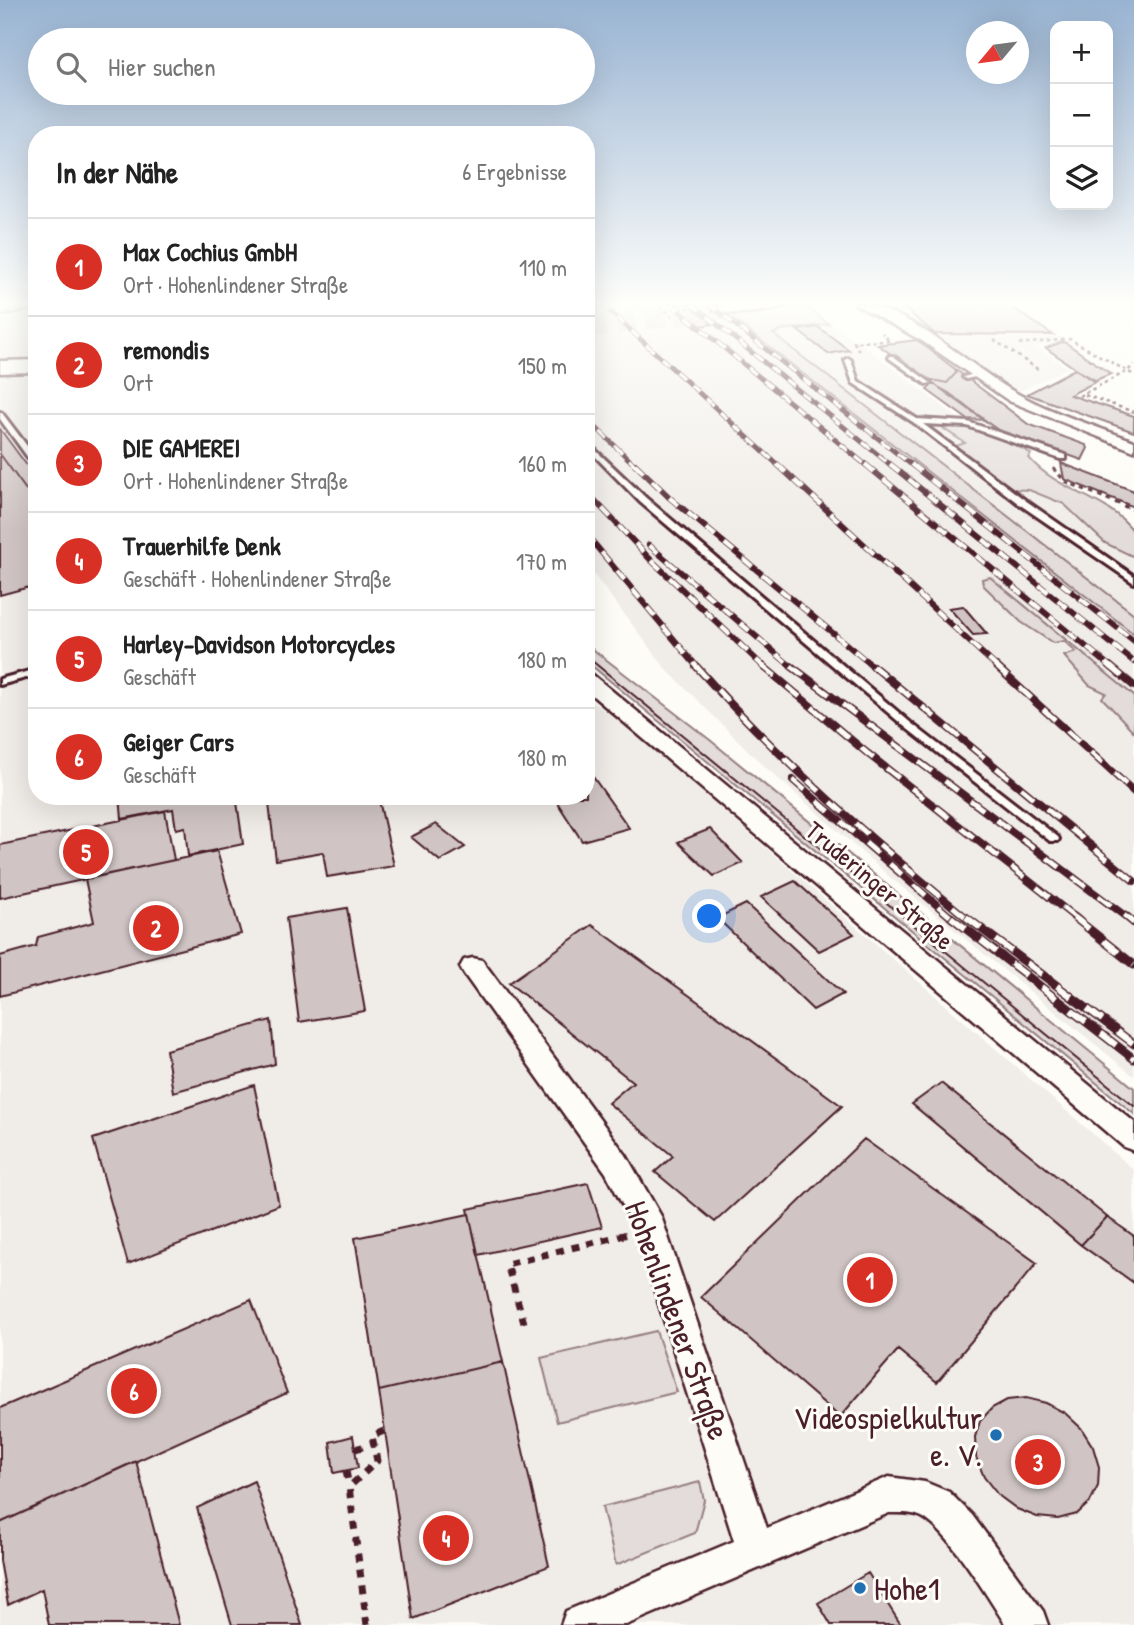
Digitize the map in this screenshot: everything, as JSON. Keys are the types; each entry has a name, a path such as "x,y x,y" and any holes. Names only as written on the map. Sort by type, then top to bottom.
{"street":[{"path":"979,380 1029,406 1134,446"},
{"name":"Truderinger Straße","path":"595,687 1134,1139"},
{"name":"Hohenlindener Straße","path":"473,967 611,1158 650,1226 756,1551"},
{"path":"580,1625 888,1495 912,1496 935,1505 955,1523 1029,1625"}],"lane":[{"path":"854,380 1134,580"},
{"path":"924,380 930,384"},
{"path":"0,414 28,452"},
{"path":"915,421 968,424 1063,457"},
{"path":"595,452 643,500 908,725 1055,839"},
{"path":"0,682 28,674"}],"path":[{"path":"1079,396 1112,380"},
{"path":"1085,395 1134,412"},
{"path":"1053,468 1065,481 1134,510"},
{"path":"524,1323 507,1264 629,1234"},
{"path":"349,1487 377,1461 372,1436 384,1432"},
{"path":"355,1449 374,1444"},
{"path":"346,1471 367,1625"}],"shaded area":[{"path":"0,380 28,380 28,805 595,805 595,704 622,722 1134,1170 1134,1625 0,1625"},
{"path":"595,380 908,380 1134,552 1134,1076 897,883 764,766 666,669 595,576"},
{"path":"811,380 832,380 1134,614 1134,634"},
{"path":"996,380 1043,380 1016,393"},
{"path":"958,425 987,432 1023,449 1031,454 1029,458 1041,470 1111,510 1134,532 1134,557 1105,543 1064,504 1029,490 1009,489 953,447 965,443 944,429"},
{"path":"990,577 1134,696 1134,732 1102,698 1106,693 1089,685 1064,656 1076,652 1064,641 1053,643 1021,622 983,585 982,579"},
{"path":"595,651 710,740 1134,1088 1134,1114 595,668"},
{"path":"656,1331 677,1392 557,1422 541,1358"},
{"path":"700,1482 704,1500 695,1533 616,1565 602,1507"}],"building":[{"path":"928,380 947,383 950,380 969,380 1028,424 1086,445 1088,448 1082,460 998,430"},
{"path":"1054,380 1095,380 1097,381 1070,395 1134,416 1134,432 1027,394"},
{"path":"933,384 985,420 967,419 927,390"},
{"path":"0,429 28,467 28,493 0,454"},
{"path":"0,454 28,493 28,587 0,595"},
{"path":"1061,463 1134,491 1134,507 1064,479"},
{"path":"963,606 987,634 973,635 949,608"},
{"path":"595,780 629,828 582,841 559,805 595,805"},
{"path":"121,805 237,805 243,844 188,856 185,827 176,829 173,809 122,819"},
{"path":"269,805 380,805 394,866 327,877 323,852 276,860"},
{"path":"165,811 174,860 0,898 0,845"},
{"path":"436,824 465,847 440,861 411,837"},
{"path":"710,829 743,863 714,876 678,842"},
{"path":"217,851 241,934 0,996 0,956 36,946 38,937 94,922 85,879"},
{"path":"795,881 854,934 819,951 761,897"},
{"path":"746,904 843,994 813,1010 717,918"},
{"path":"347,908 365,1011 299,1022 286,918"},
{"path":"592,925 842,1106 715,1222 655,1172 673,1156 608,1103 633,1082 509,983"},
{"path":"271,1020 275,1064 173,1092 166,1050"},
{"path":"941,1083 1107,1217 1081,1245 912,1104"},
{"path":"254,1085 279,1205 128,1264 93,1139"},
{"path":"864,1139 1037,1263 937,1382 898,1350 840,1417 701,1297"},
{"path":"588,1183 602,1227 478,1255 468,1209"},
{"path":"469,1214 503,1362 379,1391 355,1238"},
{"path":"1107,1217 1134,1236 1134,1283 1081,1245"},
{"path":"251,1300 287,1393 0,1523 0,1408"},
{"path":"503,1362 549,1566 413,1619 379,1391"},
{"path":"1026,1398 1046,1403 1065,1413 1081,1428 1093,1447 1099,1467 1098,1486 1090,1502 1077,1514 1058,1519 1037,1517 1017,1509 998,1495 984,1477 976,1457 975,1437 980,1421 992,1408 1007,1400"},
{"path":"353,1436 358,1468 334,1473 330,1442"},
{"path":"136,1461 179,1625 49,1625 42,1589 8,1605 0,1561 0,1523"},
{"path":"254,1481 302,1625 232,1625 197,1508"},
{"name":"Hohe1","path":"868,1573 901,1625 831,1625 818,1603"}],"tram line":[{"path":"595,663 1134,1106"}],"railway":[{"path":"685,380 779,466"},
{"path":"763,380 867,466"},
{"path":"786,380 892,466"},
{"path":"804,380 913,466"},
{"path":"595,427 636,466"},
{"path":"635,464 670,498 875,668"},
{"path":"777,464 998,668"},
{"path":"865,464 1112,668"},
{"path":"890,464 1134,662"},
{"path":"911,464 1134,641"},
{"path":"595,501 648,557 765,668"},
{"path":"595,545 698,668"},
{"path":"649,545 793,668"},
{"path":"696,666 760,734 827,798 968,919"},
{"path":"763,666 867,753 1077,919"},
{"path":"791,666 1129,919"},
{"path":"873,666 1134,881"},
{"path":"996,666 1134,792"},
{"path":"1110,666 1134,686"},
{"path":"793,780 953,919"},
{"path":"951,917 1134,1059"},
{"path":"966,917 1134,1044"},
{"path":"1074,917 1134,965"},
{"path":"1127,917 1134,923"}],"place":[{"name":"Harley-Davidson Motorcycles","path":"86,852"},
{"name":"remondis","path":"156,928"},
{"name":"Max Cochius GmbH","path":"870,1280"},
{"name":"Geiger Cars","path":"134,1391"},
{"name":"Videospielkultur e. V.","path":"996,1435"},
{"name":"DIE GAMEREI","path":"1038,1462"},
{"name":"Trauerhilfe Denk","path":"446,1538"},
{"name":"Hohe1","path":"860,1588"}]}
